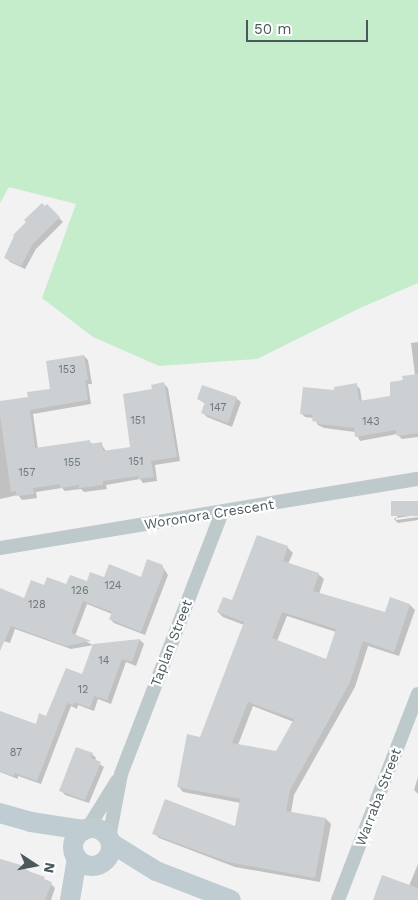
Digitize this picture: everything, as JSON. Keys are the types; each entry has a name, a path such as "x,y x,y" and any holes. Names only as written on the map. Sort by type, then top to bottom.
{"street":[{"name":"Woronora Crescent","path":"0,548 418,479"},
{"name":"Taplan Street","path":"110,840 122,774 222,512"},
{"name":"Warraba Street","path":"338,900 417,702"},
{"name":"Taplan Street","path":"86,829 122,774"},
{"path":"0,813 31,822 86,829 98,828 110,840 156,871"},
{"path":"31,822 86,860 156,871 231,900"},
{"path":"75,900 86,860 76,836 86,829"},
{"path":"86,860 108,858 110,840"},
{"path":"70,900 86,860"}],"green space":[{"path":"0,0 418,0 418,283 360,308 257,359 159,366 93,337 42,298 76,204 9,187 0,203"}],"building":[{"path":"42,203 45,206 47,204 60,217 32,245 21,266 4,258 13,235 26,222 24,220"},
{"path":"84,355 88,380 85,380 88,400 30,410 35,448 90,440 90,444 102,442 103,451 130,447 123,394 152,389 151,385 164,382 177,457 151,461 154,477 138,479 138,476 103,481 103,485 79,488 79,485 60,488 60,484 33,488 34,494 17,496 16,491 11,492 0,415 0,401 28,397 27,392 50,389 46,361"},
{"path":"418,374 418,433 397,436 396,430 355,437 354,428 318,424 318,422 312,421 313,415 300,414 303,387 334,390 334,387 357,383 359,401 390,396 390,382 403,380 402,376"},
{"path":"202,385 237,397 228,423 201,413 205,402 197,399"},
{"path":"391,501 418,501 418,516 391,516"},
{"path":"257,535 288,546 283,561 319,573 313,591 385,612 390,597 410,604 394,652 363,641 350,682 290,790 286,811 326,818 315,878 228,862 152,834 165,799 235,826 240,799 177,787 187,734 200,737 244,622 217,612 223,597 232,600","holes":["282,612 336,629 326,659 272,638","248,702 294,719 276,751 232,743"]},
{"path":"147,559 163,565 162,568 165,569 141,632 109,619 112,612 83,601 71,633 91,641 66,646 11,626 0,651 0,588 24,598 31,580 44,585 47,577 66,584 70,575 87,581 90,572 104,577 109,564 141,577"},
{"path":"140,639 132,662 122,659 107,700 94,696 90,708 74,702 73,705 67,703 37,781 14,773 13,776 0,771 0,711 36,724 39,713 46,716 66,668 82,674 93,644"},
{"path":"76,747 93,753 91,758 101,762 85,800 59,791"},
{"path":"0,859 21,865 20,868 45,877 44,879 52,882 45,900 0,900"},
{"path":"382,875 418,888 418,900 373,900"}]}
